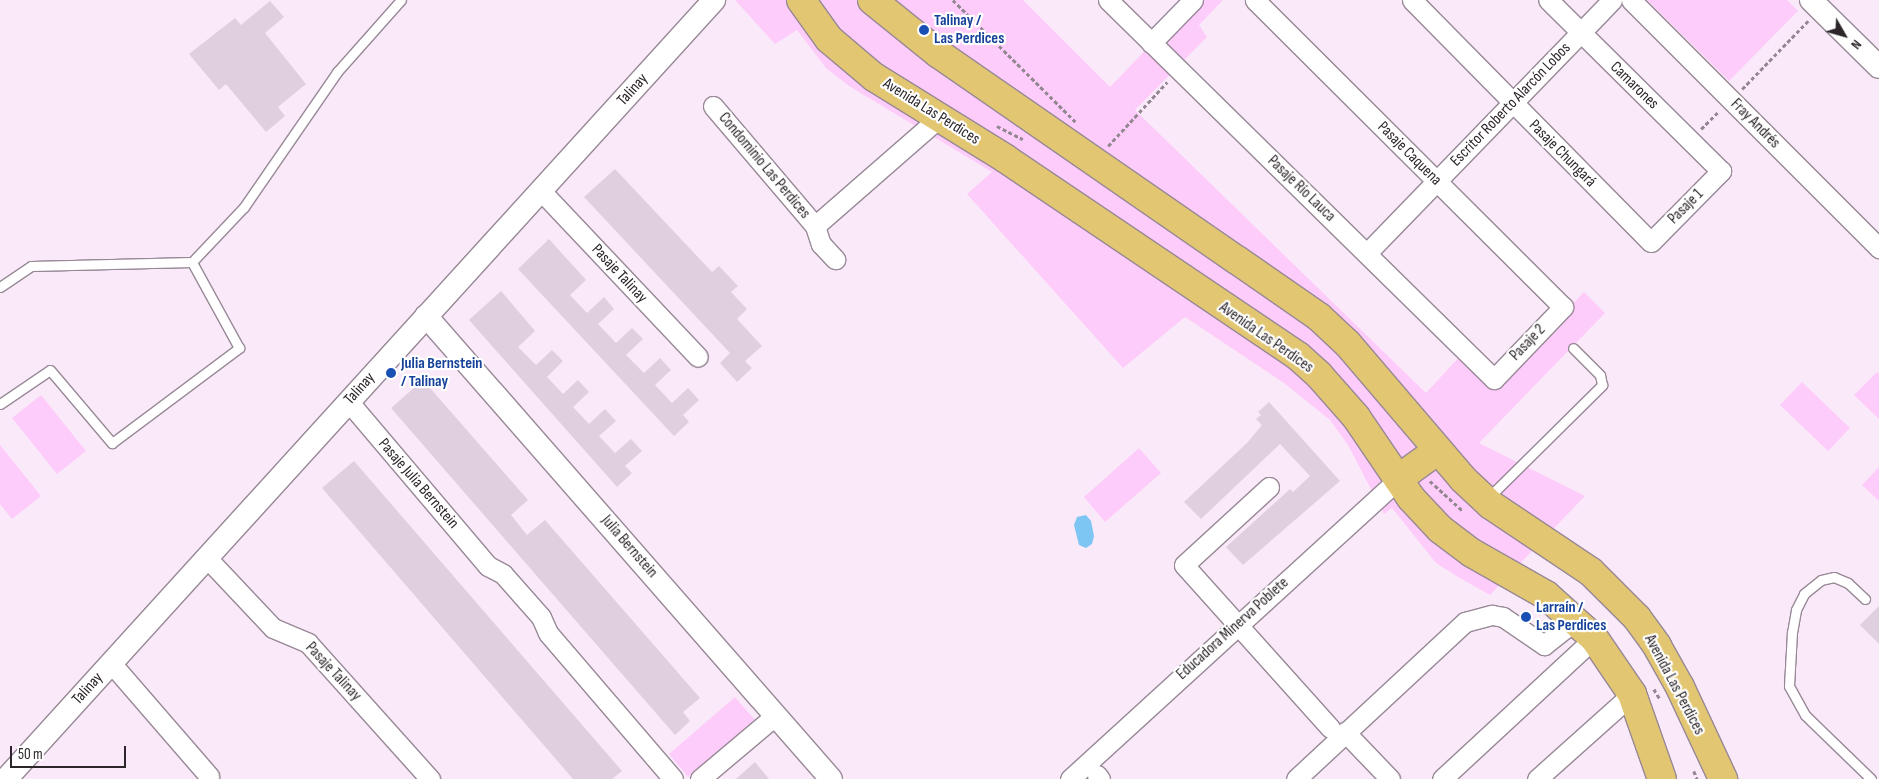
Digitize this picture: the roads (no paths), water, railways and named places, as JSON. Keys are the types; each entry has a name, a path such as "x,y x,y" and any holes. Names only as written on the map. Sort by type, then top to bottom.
{"main road":[{"name":"Avenida Las Perdices","path":"801,0 816,25 854,61 1006,159 1298,356 1356,417 1398,479 1425,514 1457,543 1546,595 1585,628 1632,694 1662,779"},
{"name":"Avenida Las Perdices","path":"872,0 939,54 1089,156 1319,318 1370,367 1438,450 1486,500 1591,572 1637,618 1657,646 1680,687 1723,779"},
{"path":"1398,479 1438,450"}],"street":[{"name":"Talinay","path":"8,778 206,557 714,0"},
{"name":"Pasaje Río Lauca","path":"1108,0 1494,379"},
{"path":"1151,43 1193,0"},
{"name":"Pasaje Caquena","path":"1255,0 1563,307"},
{"name":"Pasaje Chungará","path":"1412,0 1511,104 1651,242"},
{"name":"Camarones","path":"1548,0 1580,34 1721,171"},
{"name":"Escritor Roberto Alarcón Lobos","path":"1367,253 1612,0"},
{"name":"Fray Andrés","path":"1631,0 1879,248"},
{"path":"1818,3 1879,67"},
{"name":"Condominio Las Perdices","path":"713,106 816,226 821,244 835,260"},
{"name":"Condominio Las Perdices","path":"816,226 940,118"},
{"name":"Pasaje 1","path":"1651,242 1721,171"},
{"name":"Pasaje Talinay","path":"541,191 698,357"},
{"name":"Pasaje 2","path":"1494,379 1563,307"},
{"name":"Julia Bernstein","path":"426,316 831,779"},
{"name":"Pasaje Julia Bernstein","path":"348,401 488,566 492,576 508,596 534,624 548,633 673,779"},
{"name":"Educadora Minerva Poblete","path":"1070,779 1398,479"},
{"path":"1269,487 1184,564 1236,626 1338,730 1390,779"},
{"name":"Pasaje Talinay","path":"206,557 273,628 308,643 430,779"},
{"path":"1296,779 1338,730 1465,622 1492,614 1503,617 1544,645 1585,628"},
{"path":"1442,779 1585,628"},
{"path":"111,663 209,776"},
{"path":"1537,779 1632,694"},
{"path":"700,779 776,714"}],"lane":[{"path":"0,287 32,266 192,262 244,207 337,72 401,0"},
{"path":"0,404 50,370 112,443 239,348 192,262"},
{"path":"1486,500 1602,385 1600,375 1573,348"},
{"path":"1865,599 1848,583 1834,577 1821,580 1804,594 1796,610 1792,632 1789,686 1805,715 1871,779"}],"water":[{"path":"1086,515 1091,521 1094,536 1092,544 1086,548 1079,545 1074,525 1077,517"}],"place":[{"name":"Talinay / Las Perdices","path":"924,30"},
{"name":"Julia Bernstein / Talinay","path":"391,373"},
{"name":"Larraín / Las Perdices","path":"1526,617"}]}
